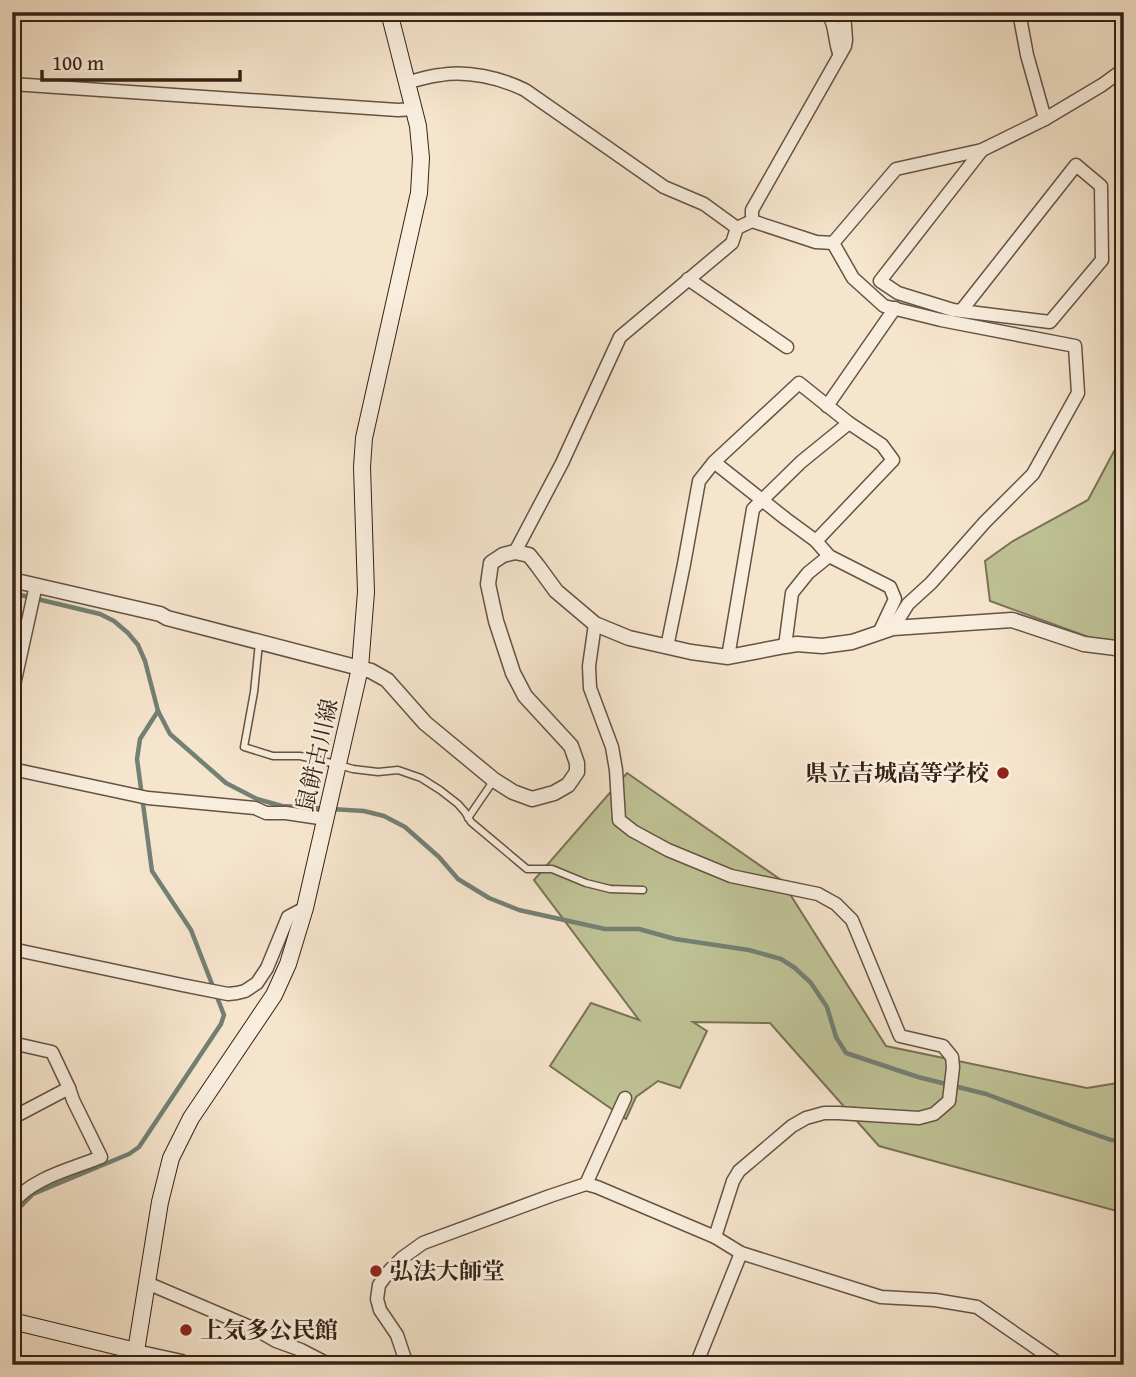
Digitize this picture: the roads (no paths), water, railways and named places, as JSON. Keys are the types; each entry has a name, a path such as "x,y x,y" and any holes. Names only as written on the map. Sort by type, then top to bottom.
{"main road":[{"name":"鼠餅古川線","path":"136,1358 166,1176 177,1145 191,1118 274,995 288,964 305,908 327,813 342,766 360,668 366,592 362,467 365,438 419,193 421,142 389,12"},
{"path":"12,1321 136,1358"}],"street":[{"path":"815,12 827,15 833,22 836,47 840,55"},
{"path":"752,221 752,210 840,55 846,40 844,12"},
{"path":"1019,12 1027,55 1045,119"},
{"path":"515,552 562,463 620,337 732,243 737,228 752,221 816,243 833,243 896,169 982,150 1045,119 1124,69"},
{"path":"408,82 442,74 479,75 506,81 525,90 664,187 704,204 737,228"},
{"path":"12,84 414,110"},
{"path":"961,311 969,300 1076,165 1101,186 1102,260 1050,322 990,314 977,313 965,311 953,310 898,293 880,281 982,150"},
{"path":"833,243 853,278 884,306 1075,346 1078,393 1033,474 886,630"},
{"path":"688,279 787,347"},
{"path":"827,405 895,308"},
{"path":"667,647 699,481 714,462 799,383 849,423 882,445 893,460 816,541"},
{"path":"727,657 753,509 801,462 849,423"},
{"path":"714,462 816,541 830,556 890,587 895,599 886,630"},
{"path":"12,580 36,588 160,614 371,671 387,680 425,723 494,780 513,792 532,799 554,793 568,785 577,772 577,763 571,746 525,696 513,673 496,621 488,584 491,563 503,555 515,552 529,555 555,591 594,624 629,638 691,652 727,657 797,644 822,646 852,642 886,630 1012,620 1084,644 1124,649"},
{"path":"785,646 792,593 808,573 830,556"},
{"path":"12,694 36,588"},
{"path":"594,624 589,666 590,688 612,747 619,820 632,831 668,850 731,876 818,894 836,904 852,920 900,1036 943,1046 952,1057 951,1096 934,1114 919,1118 824,1113 806,1118 792,1126 739,1171 733,1181 715,1237"},
{"path":"12,769 144,798 256,808 266,813 327,813"},
{"path":"12,949 206,990 245,992 257,983 267,968 288,917 305,908"},
{"path":"12,1043 52,1052 101,1157 35,1183 12,1203"},
{"path":"12,1118 69,1088"},
{"path":"586,1184 625,1098"},
{"path":"407,1365 397,1335 380,1310 377,1299 379,1285 390,1270 423,1243 586,1184 715,1237 741,1253 881,1297 935,1300 977,1307 1059,1363"},
{"path":"696,1365 741,1253"},
{"path":"147,1283 255,1329 330,1365"},
{"path":"136,1358 182,1361"}],"lane":[{"path":"259,641 254,692 244,747 273,756 300,756 353,769 378,772 398,770 421,778 458,804 468,818 527,869 552,869 586,883 610,889 643,890"},
{"path":"468,818 494,780"}],"waterway":[{"path":"12,593 100,614 114,621 138,645 158,711 170,734 226,783 257,799 282,806 364,811 384,816 405,827 439,857 458,879 489,898 519,910 605,929 639,929 675,939 749,950 781,959 811,983 827,1007 836,1037 846,1053 918,1077 986,1094 1111,1140 1124,1141"},
{"path":"12,1236 19,1208 33,1194 129,1154 139,1147 221,1024 224,1015 191,930 152,871 137,759 140,739 158,711"},
{"path":"12,1358 16,1365"}],"place":[{"name":"県立吉城高等学校","path":"1003,773"},
{"name":"弘法大師堂","path":"376,1271"},
{"name":"上気多公民館","path":"186,1330"}]}
